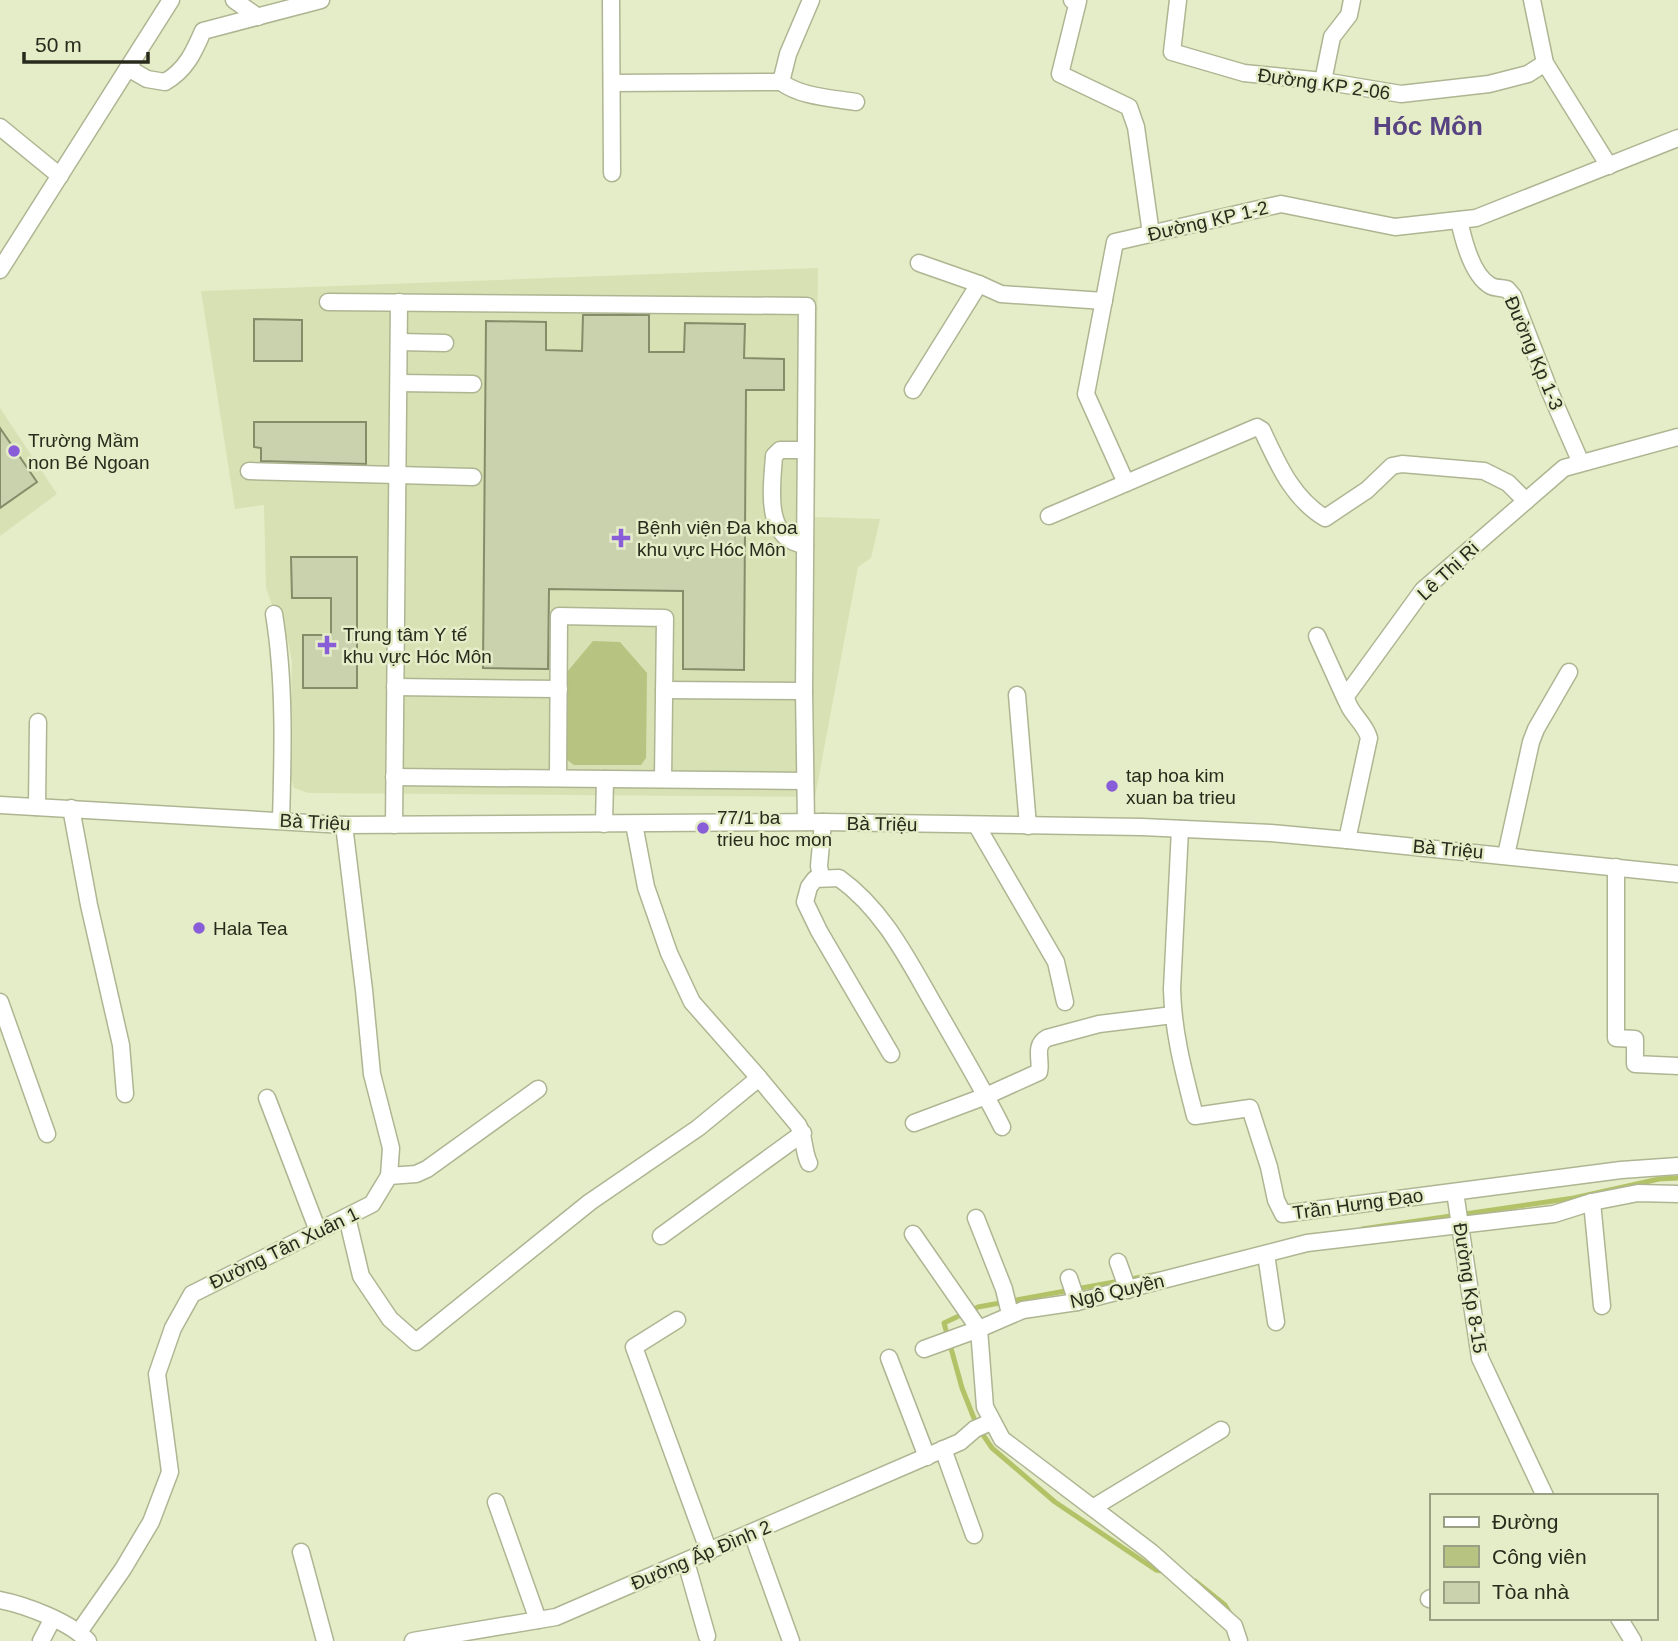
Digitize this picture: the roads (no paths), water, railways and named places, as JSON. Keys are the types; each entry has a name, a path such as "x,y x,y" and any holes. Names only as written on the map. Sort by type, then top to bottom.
{"street":[{"path":"0,270 171,0"},
{"path":"234,0 258,17"},
{"path":"128,68 147,79 165,82 176,76 191,58 203,31 321,0"},
{"path":"611,0 612,173"},
{"path":"781,82 788,54 811,0"},
{"path":"1072,0 1078,1 1060,74 1129,107 1136,127 1151,234"},
{"name":"Đường KP 2-06","path":"1178,0 1172,52 1244,73 1323,81 1401,94 1489,84 1528,74 1545,63"},
{"path":"1323,81 1332,37 1349,15 1352,0"},
{"path":"1532,0 1545,63 1609,166"},
{"path":"612,83 781,82 807,94 856,102"},
{"path":"0,127 60,176"},
{"name":"Đường KP 1-2","path":"1104,300 1115,242 1280,204 1395,227 1476,218 1678,138"},
{"name":"Đường Kp 1-3","path":"1459,220 1468,254 1483,279 1490,285 1507,289 1513,296 1550,393 1581,463"},
{"path":"919,263 1001,294 1104,300 1086,394 1126,483"},
{"path":"913,390 979,284"},
{"path":"328,302 807,306 804,691 806,822"},
{"path":"394,825 399,302"},
{"path":"399,342 445,343"},
{"path":"399,383 474,384"},
{"path":"1049,516 1256,427 1262,430 1287,482 1309,506 1325,517 1367,490 1385,471 1397,464 1484,471 1508,483 1526,501"},
{"name":"Lê Thị Ri","path":"1346,700 1346,696 1423,590 1564,468 1678,437"},
{"path":"805,450 780,450 774,456 773,511 777,528 782,535 796,544 805,545"},
{"path":"249,471 473,477"},
{"path":"274,614 280,664 283,748 281,820"},
{"path":"558,778 559,616 665,618 663,779"},
{"path":"1317,636 1346,700 1369,738 1347,840"},
{"path":"1506,855 1531,743 1536,729 1569,672"},
{"path":"395,687 559,689"},
{"path":"664,690 804,691"},
{"path":"1017,695 1028,826"},
{"path":"37,807 38,722"},
{"path":"394,777 806,781"},
{"path":"604,824 605,779"},
{"name":"Bà Triệu","path":"0,804 344,825 823,822 1180,829 1347,840 1678,874"},
{"path":"71,808 89,905 121,1045 125,1094"},
{"path":"821,878 819,866 823,822"},
{"path":"634,824 646,887 669,953 692,1002 803,1133 805,1155 809,1163"},
{"path":"344,825 372,1074 391,1148 389,1176 416,1174 427,1169 538,1089"},
{"path":"977,826 1056,962 1065,1002"},
{"name":"Trần Hưng Đạo","path":"1180,829 1172,1015 1195,1116 1250,1108 1269,1167 1276,1200 1283,1214 1621,1170 1678,1166"},
{"path":"1616,867 1616,1038 1634,1039 1636,1064 1678,1066"},
{"path":"891,1054 805,902 813,881 839,878 873,907 897,941 1002,1127"},
{"path":"0,1002 47,1133"},
{"path":"915,1123 1040,1072 1039,1050 1041,1043 1048,1038 1099,1024 1172,1015"},
{"path":"347,1217 361,1276 390,1319 416,1342 590,1202 698,1128 759,1078"},
{"path":"267,1098 318,1231"},
{"path":"661,1236 803,1133"},
{"name":"Đường Tân Xuân 1","path":"83,1636 150,1522 170,1472 157,1374 173,1328 192,1294 372,1204 389,1176"},
{"name":"Đường Kp 8-15","path":"1455,1192 1480,1358 1544,1494"},
{"name":"Ngô Quyền","path":"924,1349 979,1329 1010,1312 1076,1300 1307,1243 1555,1214 1592,1202 1638,1193 1678,1195"},
{"path":"1592,1202 1602,1306"},
{"path":"976,1218 1004,1289 1010,1312"},
{"path":"913,1234 979,1329 985,1407 982,1426 1151,1552 1234,1626 1239,1641"},
{"path":"1266,1254 1276,1322"},
{"path":"1119,1265 1127,1287"},
{"path":"1069,1278 1076,1300"},
{"path":"677,1320 634,1347 709,1552"},
{"path":"889,1358 927,1457"},
{"name":"Đường Ấp Đình 2","path":"413,1641 457,1637 556,1617 927,1457 960,1442 982,1426"},
{"path":"1094,1507 1221,1430"},
{"path":"943,1449 974,1535"},
{"path":"496,1503 538,1620"},
{"path":"752,1533 791,1641"},
{"path":"301,1552 325,1641"},
{"path":"686,1562 708,1636"},
{"path":"0,1600 17,1604 83,1636"},
{"path":"41,1641 52,1620"},
{"path":"1620,1620 1633,1641"}],"waterway":[{"path":"1362,1229 1574,1198 1659,1179 1678,1178"},
{"path":"1158,1274 978,1307 944,1323 962,1388 977,1426 992,1448 1055,1502 1156,1570 1167,1572"},
{"path":"1195,1581 1225,1605 1231,1615"}],"place":[{"name":"Trường Mầm non Bé Ngoan","path":"14,451"},
{"name":"Bệnh viện Đa khoa khu vực Hóc Môn","path":"621,538"},
{"name":"Trung tâm Y tế khu vực Hóc Môn","path":"327,645"},
{"name":"tap hoa kim xuan ba trieu","path":"1112,786"},
{"name":"77/1 ba trieu hoc mon","path":"703,828"},
{"name":"Hala Tea","path":"199,928"}],"district":[{"name":"Hóc Môn","path":"1428,126"}]}
